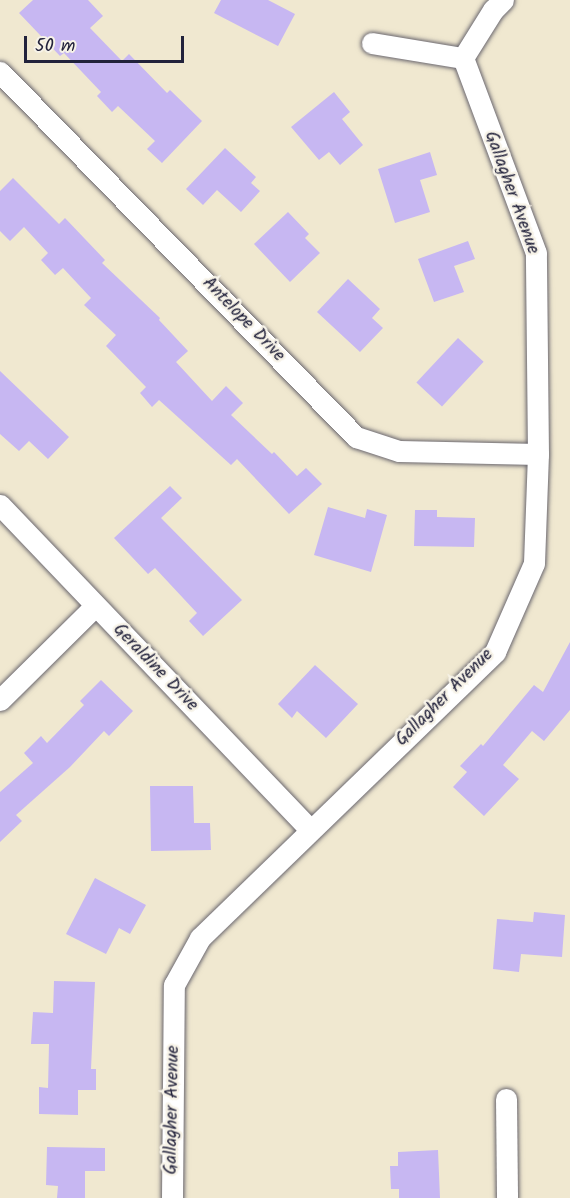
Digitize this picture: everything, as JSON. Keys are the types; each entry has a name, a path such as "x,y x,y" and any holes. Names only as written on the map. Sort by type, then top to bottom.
{"street":[{"path":"372,43 463,58 493,10 503,0"},
{"name":"Gallagher Avenue","path":"172,1198 174,985 200,938 495,652 534,563 538,454 536,253 463,58"},
{"name":"Antelope Drive","path":"0,72 356,436 399,451 538,454"},
{"name":"Geraldine Drive","path":"0,505 310,829"},
{"path":"0,700 95,606"},
{"path":"506,1100 507,1198"}],"building":[{"path":"33,0 88,0 103,16 90,28 122,61 129,54 167,93 170,90 202,121 162,163 147,149 155,141 118,106 112,112 97,96 101,92 64,53 60,56 19,13"},
{"path":"221,0 268,0 295,14 278,46 214,13"},
{"path":"334,92 350,112 342,119 363,145 340,165 329,152 319,160 291,127"},
{"path":"225,148 256,177 251,183 260,191 241,212 217,190 203,205 186,189"},
{"path":"430,152 437,175 420,180 430,212 395,223 378,169"},
{"path":"13,178 59,224 65,218 105,260 102,263 160,318 159,320 188,351 176,362 212,401 226,386 243,403 231,415 272,454 274,452 297,476 306,468 322,484 289,514 237,459 231,465 159,400 152,407 140,393 146,387 106,346 116,335 84,305 91,298 63,268 55,275 41,260 48,253 24,227 10,241 0,231 0,191"},
{"path":"288,212 309,234 305,238 320,253 290,282 254,244"},
{"path":"468,241 475,259 454,266 464,292 434,302 418,259"},
{"path":"348,279 380,309 372,318 383,328 360,352 317,312"},
{"path":"458,338 484,362 442,406 416,383"},
{"path":"0,371 69,437 48,459 29,441 19,451 0,434"},
{"path":"170,486 182,498 161,518 242,600 203,636 189,621 197,613 155,568 148,574 114,538"},
{"path":"328,507 365,518 367,509 387,515 371,572 314,555"},
{"path":"415,510 437,510 437,517 475,518 474,547 414,546"},
{"path":"570,642 570,710 544,741 532,731 503,765 519,779 484,816 453,787 467,772 460,766 481,744 483,746 534,685 543,692"},
{"path":"315,665 358,704 326,738 297,711 292,718 278,704"},
{"path":"101,680 133,711 109,736 104,731 70,767 16,815 22,821 0,842 0,792 33,763 24,753 41,736 47,743 84,705 80,701"},
{"path":"150,786 193,786 194,823 210,823 211,850 151,851"},
{"path":"95,878 146,905 130,934 119,928 106,954 66,934"},
{"path":"534,912 565,915 562,957 521,954 519,972 493,969 497,919 533,922"},
{"path":"54,981 95,982 91,1069 96,1069 96,1090 78,1090 78,1115 39,1114 39,1087 48,1088 49,1044 31,1044 33,1012 53,1013"},
{"path":"47,1147 105,1148 105,1171 85,1171 85,1198 57,1198 58,1186 46,1185"},
{"path":"438,1150 440,1198 399,1198 399,1189 391,1189 390,1166 398,1166 398,1152"}]}
